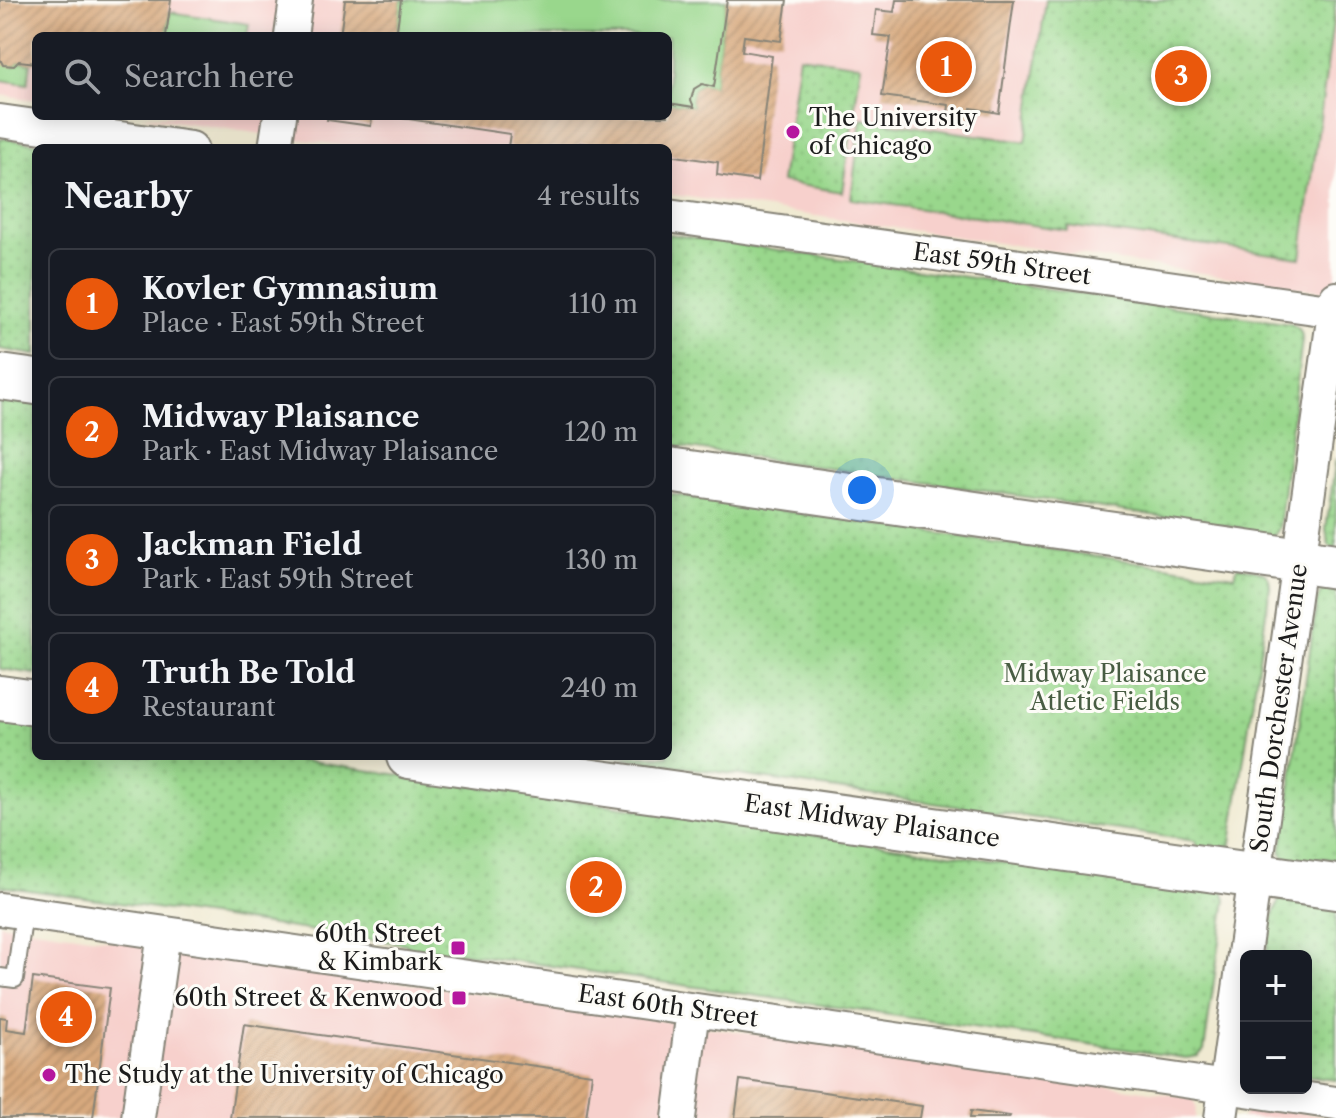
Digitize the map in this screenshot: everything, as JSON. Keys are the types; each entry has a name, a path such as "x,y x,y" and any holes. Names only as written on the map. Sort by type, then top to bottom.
{"street":[{"path":"292,32 296,0"},
{"path":"276,144 279,120"},
{"path":"0,121 163,144"},
{"name":"East 59th Street","path":"672,217 1335,307"},
{"name":"South Dorchester Avenue","path":"1224,1103 1256,874 1318,564 1335,307"},
{"path":"0,377 32,381"},
{"path":"672,471 1318,564"},
{"path":"0,698 32,702"},
{"name":"East Midway Plaisance","path":"438,760 1336,887"},
{"name":"East 60th Street","path":"12,911 693,1010 1224,1103 1336,1103"},
{"path":"138,1118 164,933"},
{"path":"679,1118 693,1010"}],"lane":[{"path":"0,977 15,979 12,911"}],"shaded area":[{"name":"The University of Chicago","path":"0,0 1336,0 1336,293 672,195 672,144 331,144 168,120 672,120 672,32 32,32 32,99 0,95"},
{"path":"0,924 1192,1098 1196,1107 1195,1118 0,1118"},
{"path":"1255,1106 1336,1118 1242,1118"}],"green space":[{"path":"401,0 727,0 714,87 702,84 694,89 691,100 694,107 672,104 672,32 397,32"},
{"path":"1046,0 1336,0 1301,258 1067,226 1067,230 851,199 861,119 1026,142"},
{"path":"170,12 249,24 248,32 167,32"},
{"path":"799,56 861,65 842,192 781,182"},
{"path":"0,59 14,66 19,61 31,63 28,84 0,80"},
{"path":"0,138 42,144 32,144 32,354 0,349"},
{"path":"672,235 1291,324 1300,330 1302,340 1279,528 1273,538 1240,537 1241,528 672,446"},
{"path":"0,398 32,402 32,673 0,669"},
{"path":"1336,458 1336,550 1329,545 1326,529"},
{"name":"Midway Plaisance Atletic Fields","path":"672,495 1234,576 1238,566 1264,572 1270,587 1230,849 1224,852 1198,850 1195,841 637,760 672,760"},
{"path":"1336,580 1336,860 1320,858 1314,868 1286,859 1281,853 1317,601 1325,584"},
{"path":"0,717 32,721 32,760 296,760 1192,889 1223,889 1226,899 1204,1050 1198,1056 1186,1058 449,951 441,958 412,954 406,944 0,886"},
{"path":"1282,895 1309,905 1336,909 1336,1080 1312,1077 1312,950 1267,950"}],"building":[{"path":"0,0 171,0 167,32 32,32 32,63 19,61 14,66 3,65 0,59"},
{"path":"345,0 401,0 397,32 341,32"},
{"path":"727,0 787,0 781,41 744,36 742,51 772,56 757,181 717,175 718,162 672,156 672,144 508,144 510,134 415,120 672,120 672,104 694,107 691,100 694,89 702,84 714,87"},
{"path":"896,0 1014,0 999,113 971,108 968,124 947,121 949,105 882,96 891,37 873,35 876,10 894,12"},
{"path":"327,120 372,120 371,126"},
{"name":"The Study at the University of Chicago","path":"33,978 110,988 93,1118 0,1118 0,1017 7,1018 6,1029 26,1032"},
{"path":"244,1024 592,1074 586,1118 230,1118"},
{"path":"740,1080 922,1106 920,1118 735,1118"},
{"path":"971,1111 1010,1116 970,1118"}],"place":[{"name":"Kovler Gymnasium","path":"946,67"},
{"name":"Jackman Field","path":"1181,76"},
{"name":"The University of Chicago","path":"793,132"},
{"name":"Midway Plaisance","path":"596,887"},
{"name":"60th Street & Kimbark","path":"458,948"},
{"name":"60th Street & Kenwood","path":"459,998"},
{"name":"Truth Be Told","path":"66,1017"},
{"name":"The Study at the University of Chicago","path":"49,1075"}]}
